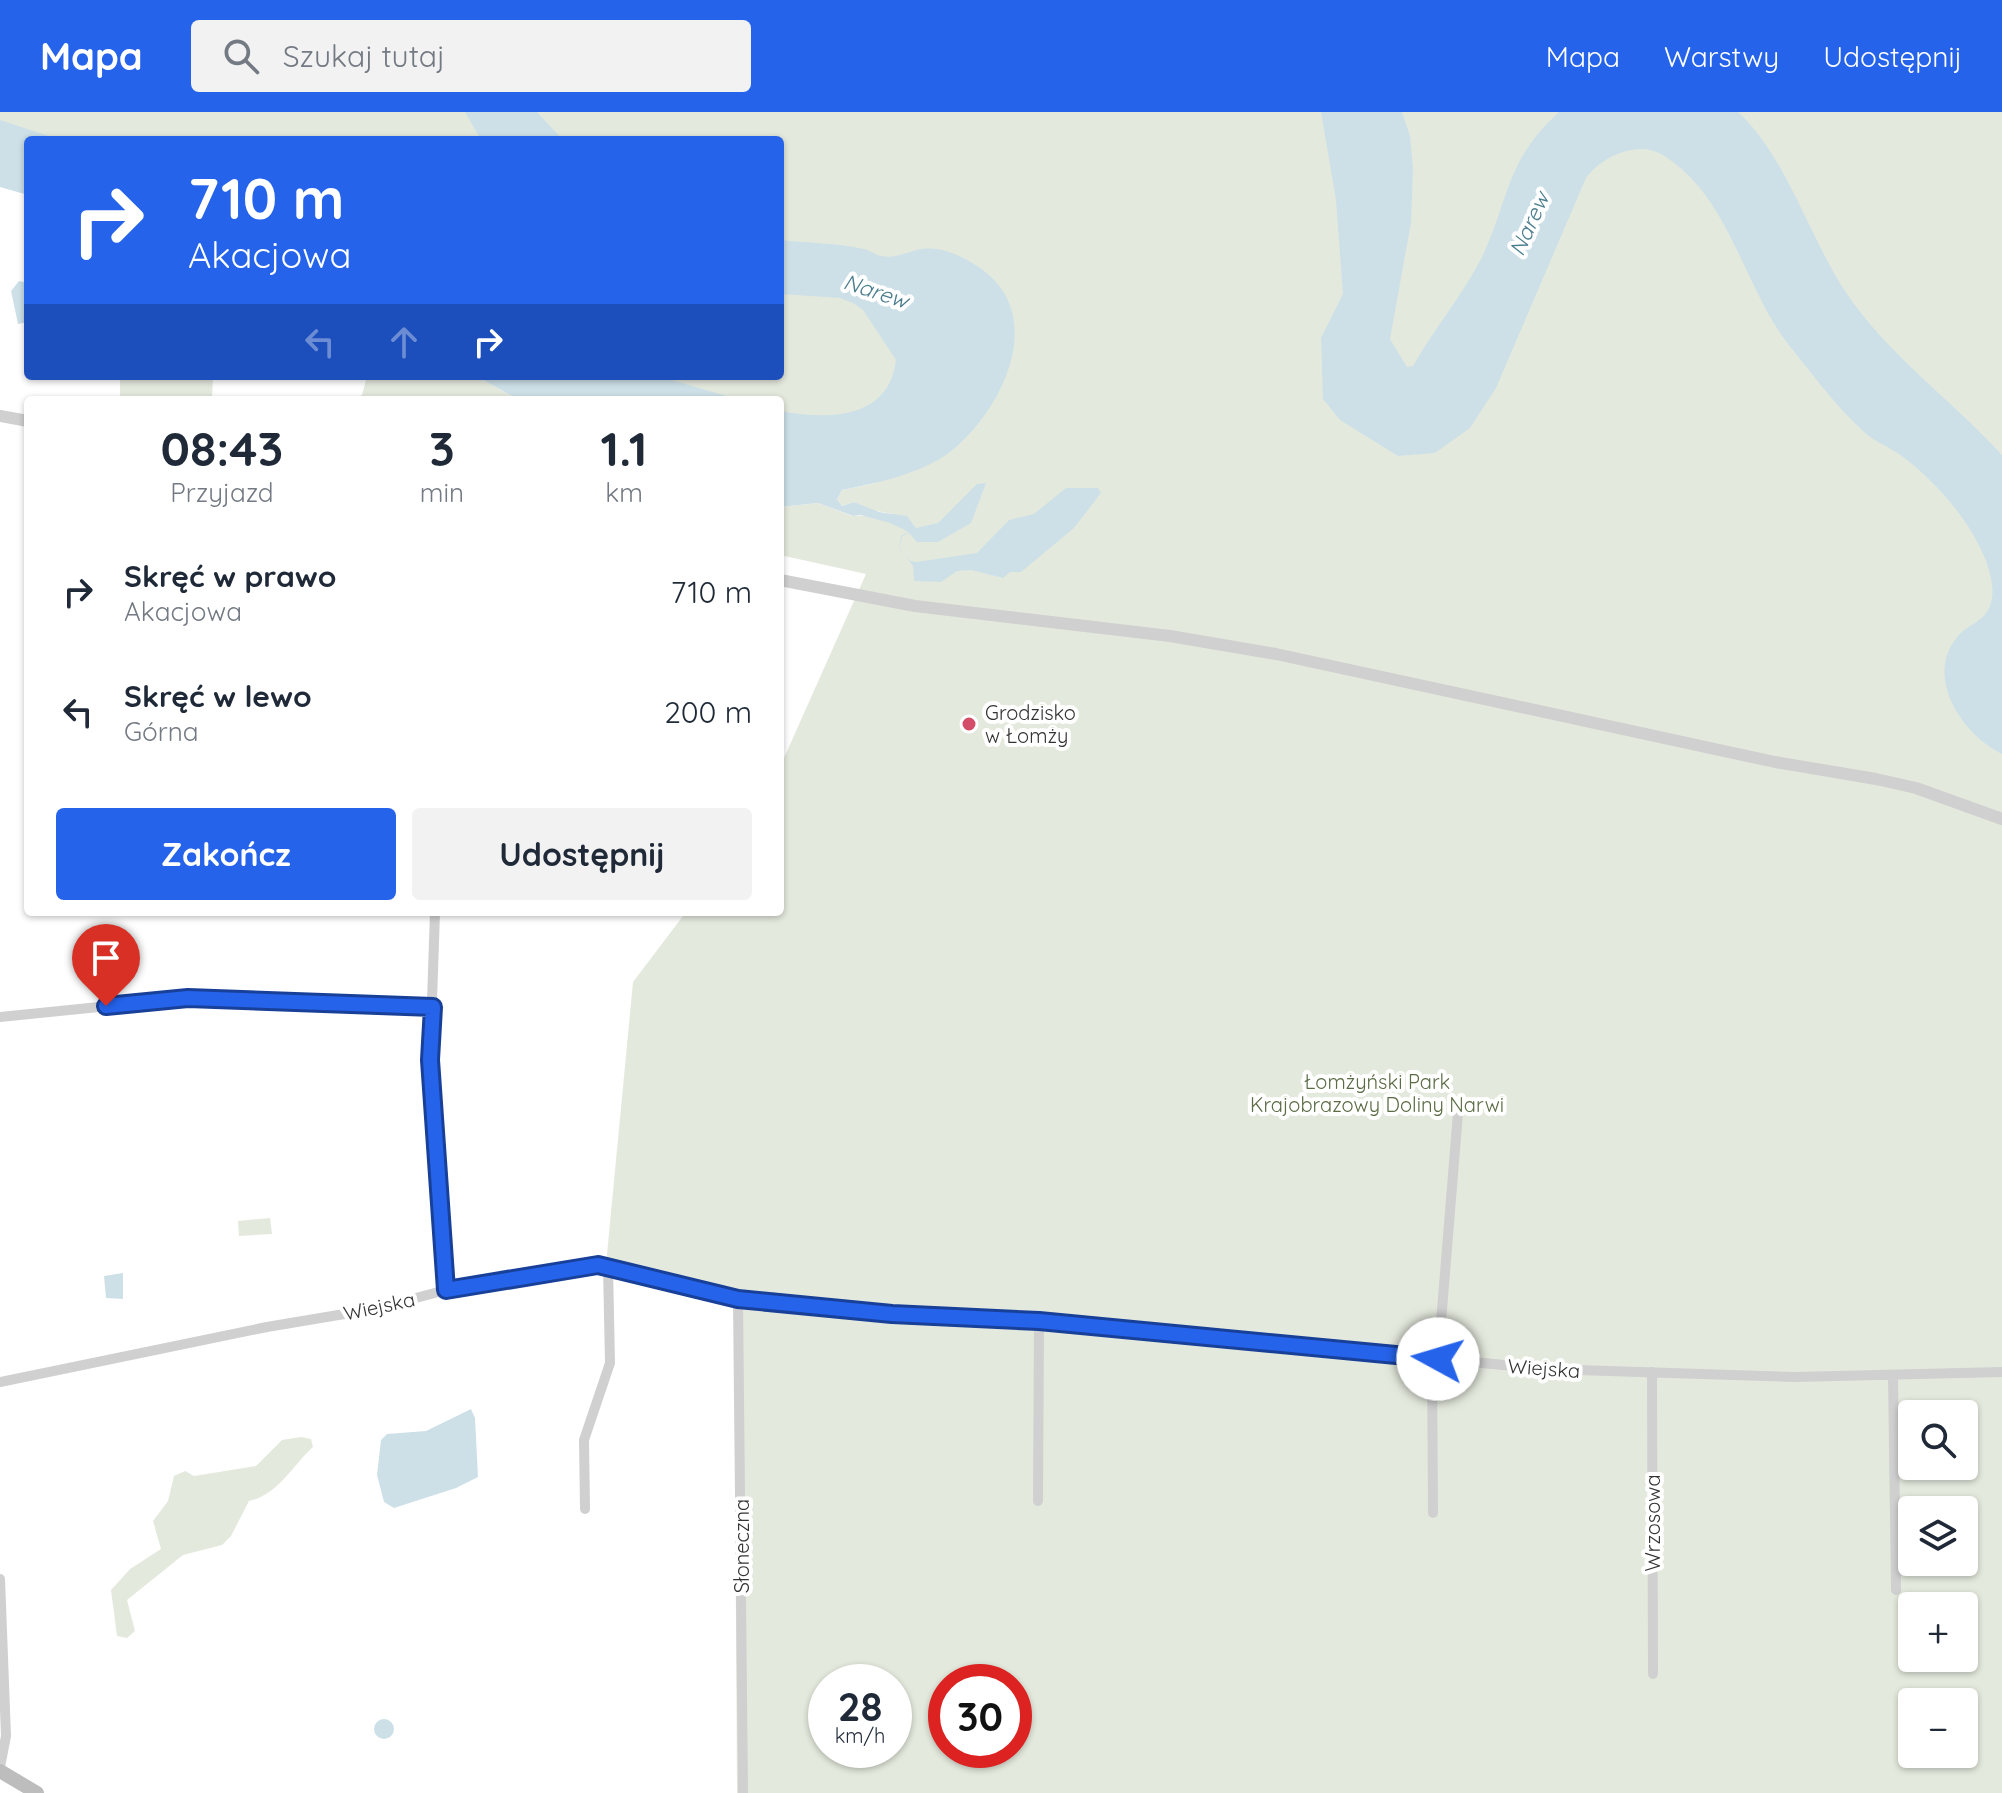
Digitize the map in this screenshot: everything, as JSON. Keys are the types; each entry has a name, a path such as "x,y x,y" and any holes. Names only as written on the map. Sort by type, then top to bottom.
{"main road":[{"path":"0,1769 37,1793"}],"street":[{"path":"0,416 24,420"},
{"path":"784,581 915,606 1170,636 1276,654 1760,759 1916,788 2002,819"},
{"path":"435,916 430,1060 446,1290"},
{"path":"0,1017 188,998 433,1007"},
{"path":"1433,1513 1435,1359 1458,1113"},
{"name":"Wiejska","path":"0,1382 267,1327 374,1309 446,1290 578,1266 608,1266 738,1299 892,1314 1039,1321 1546,1369 1795,1377 2002,1372"},
{"path":"585,1509 586,1428 610,1363 608,1266"},
{"name":"Słoneczna","path":"738,1299 743,1793"},
{"path":"1038,1501 1039,1321"},
{"name":"Wrzosowa","path":"1652,1372 1653,1674"},
{"path":"1893,1375 1896,1590"},
{"path":"0,1579 6,1736 0,1769"}],"green space":[{"name":"Łomżyński Park Krajobrazowy Doliny Narwi","path":"0,112 2002,112 2002,1793 737,1793 734,1293 606,1265 633,982 683,916 784,916 784,758 866,574 784,556 784,507 818,503 852,516 893,514 871,510 854,502 842,506 837,499 842,490 872,484 914,467 784,485 784,396 614,396 556,380 784,380 784,136 24,136 24,144 0,167"},
{"path":"120,380 213,380 212,396 120,396"},
{"path":"366,380 483,380 512,396 360,396"},
{"path":"270,1218 272,1234 239,1236 238,1221"},
{"path":"311,1439 313,1447 268,1493 249,1501 231,1536 222,1545 183,1555 127,1600 135,1631 127,1638 117,1636 111,1590 130,1569 161,1549 153,1521 168,1501 174,1476 185,1471 194,1476 256,1466 282,1440"}],"water":[{"path":"465,112 537,112 559,136 479,136"},
{"name":"Narew","path":"1321,112 1402,112 1410,136 1413,169 1411,223 1390,339 1407,367 1413,366 1482,257 1518,164 1528,147 1559,112 1738,112 1755,130 1783,172 1830,266 1860,312 1898,355 2002,455 2002,754 1987,745 1961,719 1946,686 1944,669 1948,652 1958,636 1986,613 1992,596 1986,561 1971,531 1926,476 1899,454 1867,435 1824,389 1772,321 1733,242 1703,192 1684,171 1661,154 1640,149 1619,153 1600,164 1586,178 1496,388 1470,428 1435,453 1398,456 1340,420 1323,399 1321,338 1343,294 1336,200"},
{"path":"0,120 49,136 24,136 24,194 0,187"},
{"name":"Narew","path":"784,240 854,247 886,257 924,249 953,253 974,264 997,283 1010,307 1015,332 1012,359 988,411 970,433 950,452 926,466 898,477 842,490 837,499 842,506 854,502 879,512 907,516 916,528 938,523 977,484 986,483 971,523 938,542 917,542 909,533 902,536 899,548 901,536 908,533 890,523 861,515 853,516 818,503 784,507 784,412 836,415 853,411 869,405 882,395 891,380 896,360 863,310 840,298 784,294"},
{"path":"19,281 24,282 24,323 18,324 11,291"},
{"path":"483,380 672,380 726,396 512,396"},
{"path":"1066,488 1098,488 1101,493 1074,528 1021,572 1010,572 1003,578 971,570 957,571 941,582 914,581 913,566 904,555 916,562 977,553 1009,520 1034,514"},
{"path":"123,1273 123,1299 106,1298 104,1276"},
{"path":"471,1409 475,1418 478,1477 456,1488 394,1508 384,1502 377,1475 381,1440 387,1434 426,1431"},
{"path":"380,1719 388,1719 394,1729 388,1739 380,1739 374,1733 374,1725"}],"place":[{"name":"Grodzisko w Łomży","path":"969,724"}],"route":[{"path":"106,1006 188,998 312,1000 433,1007 430,1060 446,1290 598,1265 738,1299 892,1314 1039,1321 1438,1359"}]}
